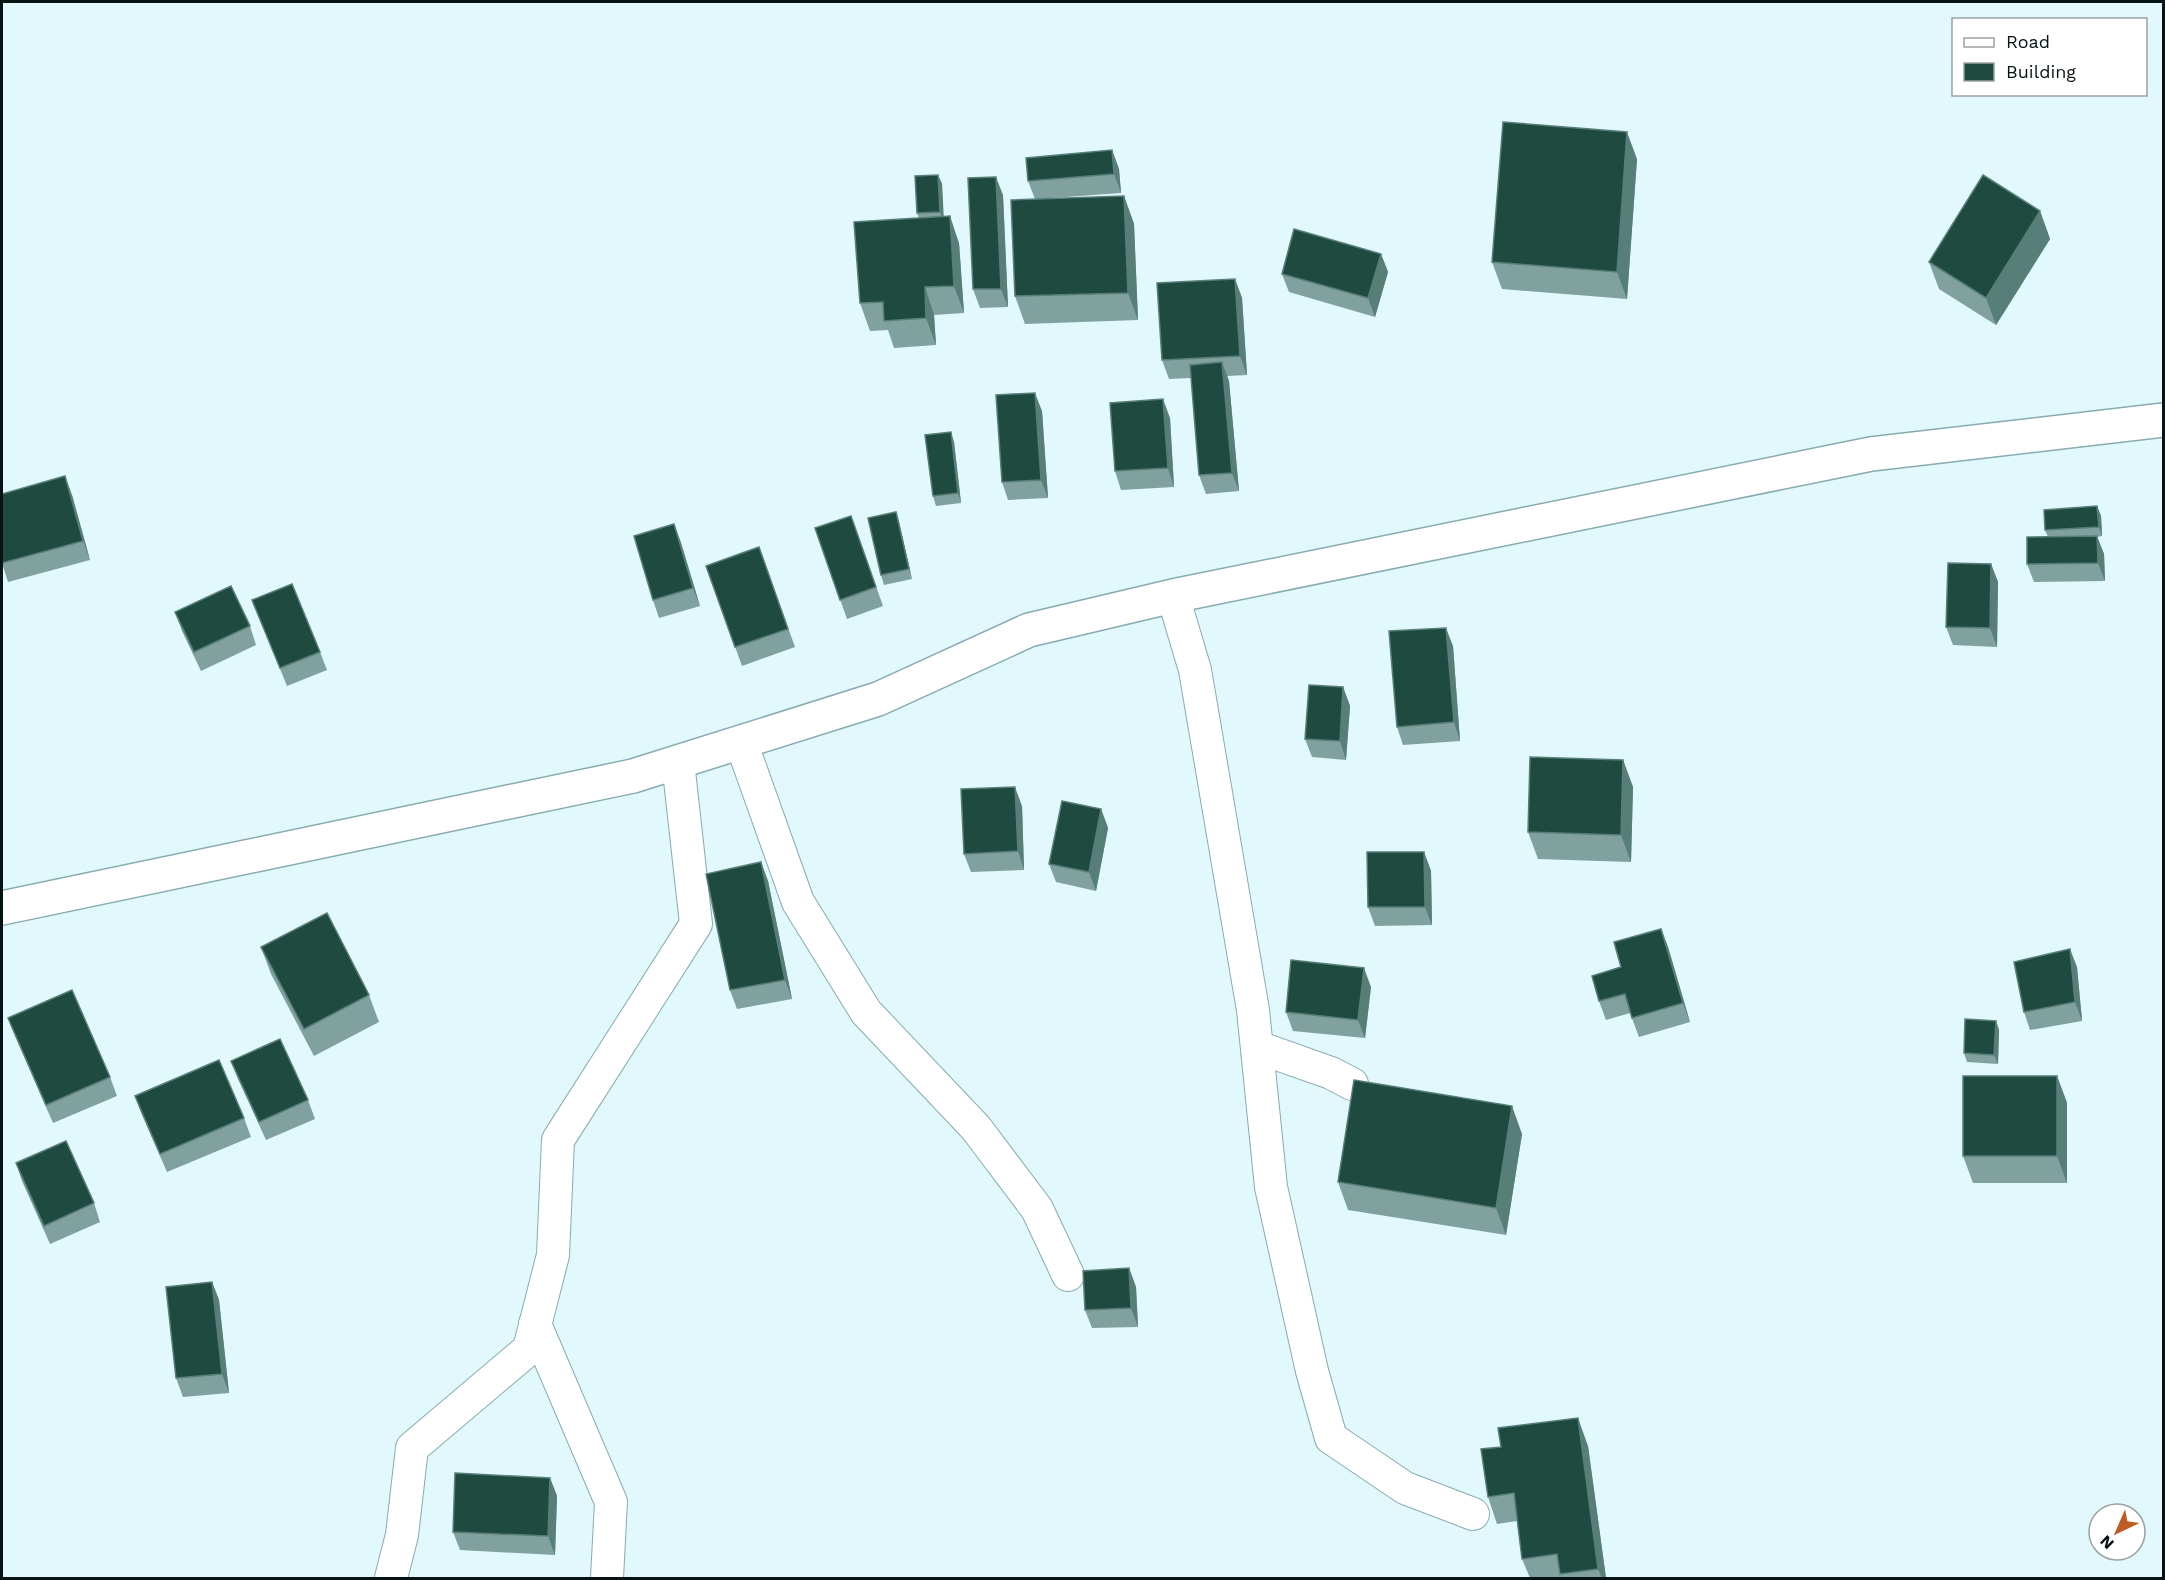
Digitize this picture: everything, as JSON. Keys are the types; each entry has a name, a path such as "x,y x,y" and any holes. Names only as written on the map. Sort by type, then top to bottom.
{"street":[{"path":"2,908 633,776 878,699 1029,630 1173,596 1871,454 2163,420"},
{"path":"1173,596 1195,670 1253,1010 1271,1187 1312,1371 1331,1438 1405,1488 1473,1514"},
{"path":"741,742 798,902 866,1012 976,1128 1037,1209 1068,1275"},
{"path":"391,1578 402,1535 412,1448 529,1349 553,1255 558,1140 696,924 678,762"},
{"path":"1257,1047 1352,1084"},
{"path":"535,1324 611,1502 608,1578"}],"building":[{"path":"1503,122 1627,132 1617,272 1492,262"},
{"path":"1112,150 1114,174 1028,181 1026,158"},
{"path":"938,175 940,212 917,213 915,176"},
{"path":"1983,175 2040,211 1986,298 1929,262"},
{"path":"996,177 1001,289 973,289 968,178"},
{"path":"1124,196 1128,293 1015,296 1011,200"},
{"path":"950,216 954,286 925,287 926,318 884,321 883,302 860,303 854,222"},
{"path":"1294,229 1381,254 1368,298 1282,274"},
{"path":"1235,279 1240,356 1162,360 1157,283"},
{"path":"1222,362 1232,473 1199,475 1190,365"},
{"path":"1035,393 1041,480 1002,482 996,395"},
{"path":"1163,399 1168,468 1115,471 1110,403"},
{"path":"951,432 958,493 933,496 925,435"},
{"path":"65,476 83,541 2,563 2,494"},
{"path":"2097,506 2099,527 2045,530 2044,510"},
{"path":"896,512 909,569 881,575 868,518"},
{"path":"851,516 876,587 840,600 815,528"},
{"path":"674,524 693,588 653,600 634,536"},
{"path":"2097,536 2098,563 2027,564 2027,537"},
{"path":"759,547 788,629 735,647 706,566"},
{"path":"1948,563 1991,564 1990,628 1946,627"},
{"path":"292,584 320,652 280,668 252,600"},
{"path":"231,586 250,626 194,652 175,612"},
{"path":"1446,628 1454,722 1397,727 1389,631"},
{"path":"1309,685 1343,687 1340,741 1305,739"},
{"path":"1530,757 1623,760 1621,835 1528,832"},
{"path":"1015,787 1018,851 964,854 961,789"},
{"path":"1062,801 1101,809 1089,872 1049,864"},
{"path":"1367,852 1424,852 1425,907 1368,907"},
{"path":"761,862 785,980 730,990 706,874"},
{"path":"327,913 369,995 304,1029 261,947"},
{"path":"1661,929 1683,1003 1632,1018 1625,994 1599,1001 1592,976 1621,967 1614,942"},
{"path":"2070,949 2075,1002 2024,1012 2014,962"},
{"path":"1291,960 1364,968 1358,1020 1286,1012"},
{"path":"72,990 110,1077 46,1105 8,1018"},
{"path":"1965,1019 1996,1021 1994,1055 1964,1053"},
{"path":"280,1039 308,1100 259,1122 231,1061"},
{"path":"219,1060 244,1118 160,1154 135,1096"},
{"path":"1963,1076 2057,1076 2057,1156 1963,1156"},
{"path":"1354,1080 1512,1106 1496,1208 1338,1182"},
{"path":"66,1141 94,1203 44,1226 16,1163"},
{"path":"1129,1268 1131,1308 1085,1310 1083,1271"},
{"path":"212,1282 222,1374 176,1378 166,1287"},
{"path":"1578,1418 1598,1569 1560,1574 1557,1554 1522,1559 1514,1493 1488,1497 1481,1449 1501,1447 1498,1428"},
{"path":"455,1473 550,1478 548,1536 453,1532"}]}
